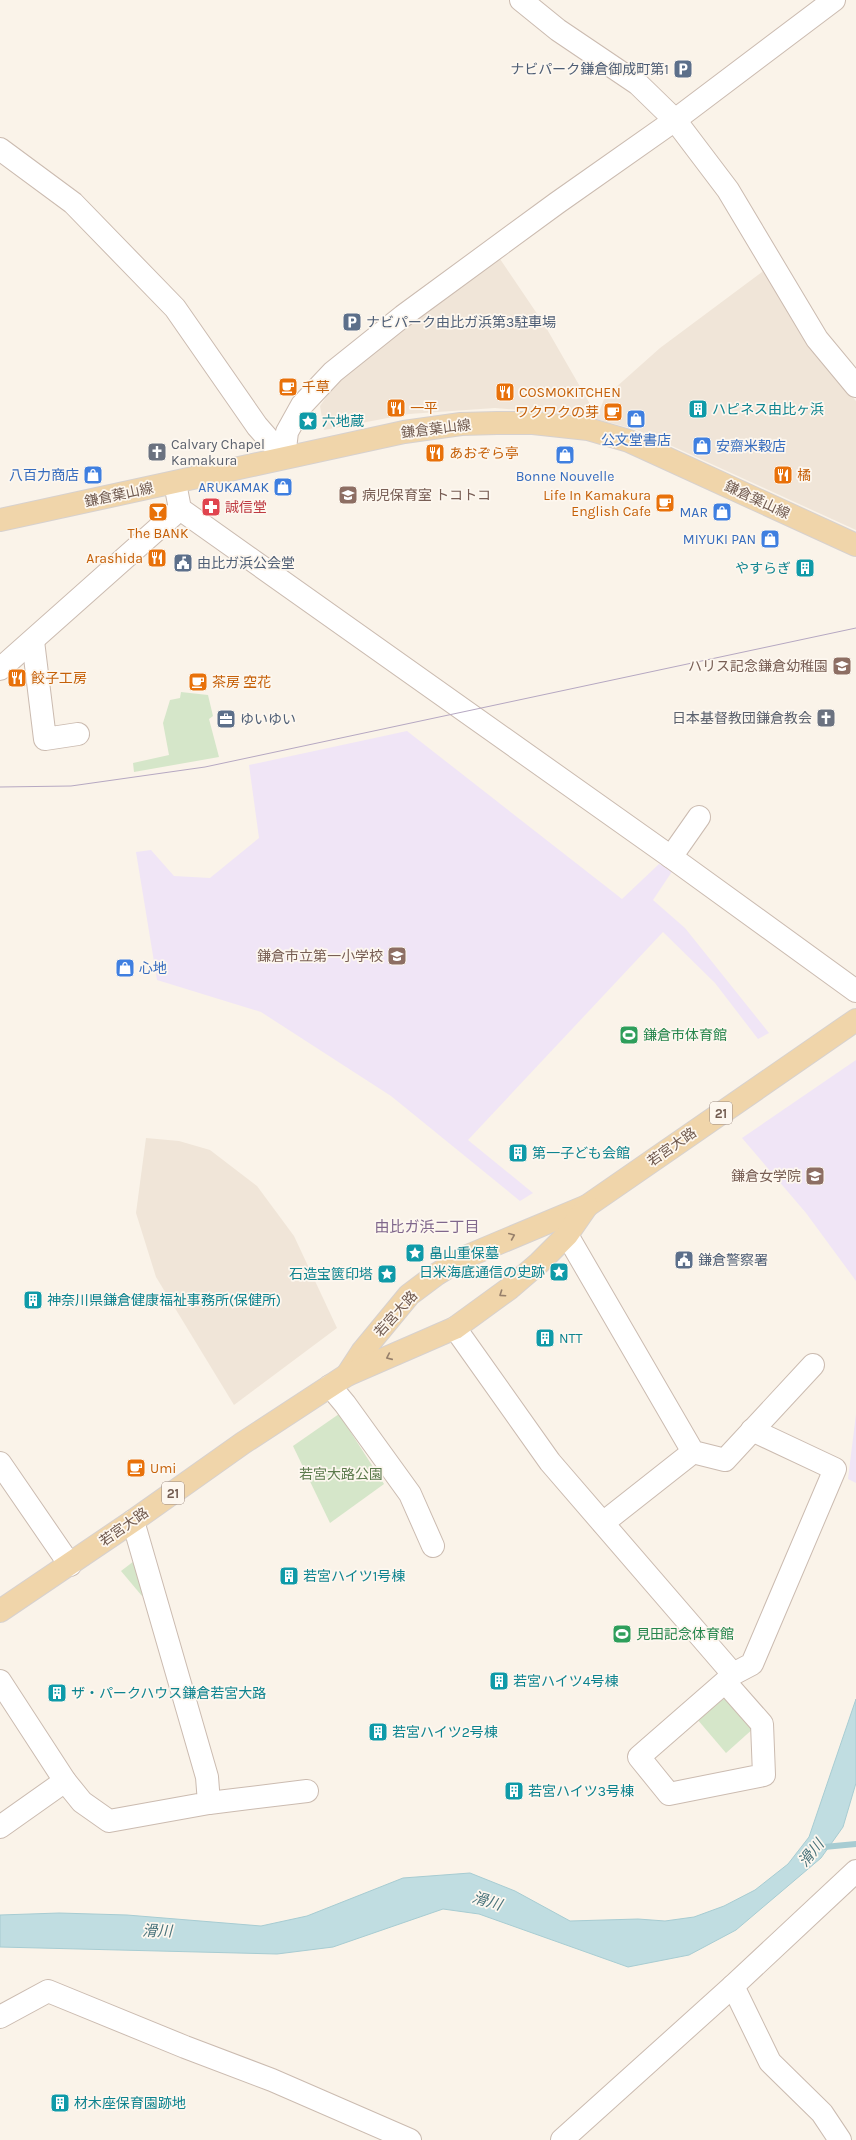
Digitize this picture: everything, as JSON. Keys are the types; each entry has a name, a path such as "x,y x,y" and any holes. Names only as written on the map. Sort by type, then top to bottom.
{"main road":[{"name":"鎌倉葉山線","path":"0,520 404,432 461,424 534,423 588,429 629,441 856,545"},
{"name":"若宮大路","path":"339,1381 409,1295 437,1274 463,1258 587,1206 856,1020"},
{"name":"若宮大路","path":"0,1611 133,1522 243,1443 339,1381 455,1328 510,1288 567,1235 587,1206"}],"street":[{"path":"522,0 558,30 638,84 675,120 740,208 817,339 856,386"},
{"path":"284,457 287,432 302,405 333,372 478,261 675,120 834,0"},
{"path":"0,149 73,203 175,308 257,426 284,457"},
{"path":"175,483 180,509 856,991"},
{"path":"0,669 180,509"},
{"path":"33,641 45,739 78,734"},
{"path":"670,857 700,817"},
{"path":"567,1235 693,1452 725,1460 813,1365"},
{"path":"455,1328 550,1462 603,1523 729,1678 762,1724 764,1774 669,1794 639,1757 729,1678 752,1664 835,1469 752,1430"},
{"path":"339,1381 345,1404 410,1494 433,1546"},
{"path":"603,1523 693,1452"},
{"path":"0,1463 70,1565"},
{"path":"133,1522 207,1777 209,1804"},
{"path":"0,1681 65,1782 82,1802 109,1821 209,1804 307,1791"},
{"path":"0,1827 65,1782"},
{"path":"562,2140 733,1986 856,1871"},
{"path":"733,1986 770,2062 822,2114 840,2140"},
{"path":"0,2017 48,1991 272,2080 410,2140"},
{"path":"848,2140 856,2135"}],"shaded area":[{"path":"498,256 544,324 590,404 588,416 495,408 409,414 324,430 320,406 333,387 348,371"},
{"path":"766,269 808,345 856,401 856,530 637,430 596,419 605,397 660,348"},
{"name":"鎌倉市立第一小学校","path":"407,731 622,899 659,864 673,870 653,900 685,928 769,1033 758,1039 715,983 663,932 468,1140 533,1193 520,1201 391,1096 261,1012 157,980 136,852 151,850 174,876 210,878 259,838 249,765"},
{"name":"鎌倉女学院","path":"856,1060 856,1281 806,1213 742,1138"},
{"path":"146,1138 179,1141 210,1150 257,1186 294,1236 337,1328 234,1405 156,1277 136,1213"},
{"path":"856,1414 856,1483 848,1479"}],"green space":[{"path":"181,692 208,695 213,716 209,719 219,757 134,772 133,763 169,755 163,723 170,700 180,698"},
{"name":"若宮大路公園","path":"339,1414 384,1484 330,1523 293,1446"},
{"path":"138,1558 148,1592 142,1596 121,1571"},
{"path":"729,1695 755,1727 726,1753 697,1719"}],"water":[{"name":"滑川","path":"856,1699 856,1783 843,1827 821,1858 736,1930 689,1955 628,1967 479,1914 443,1909 333,1947 277,1954 0,1947 0,1915 59,1913 127,1915 261,1926 307,1916 403,1878 470,1873 515,1891 570,1921 638,1919 665,1921 694,1917 724,1906 755,1890 788,1864 809,1837"}],"waterway":[{"name":"滑川","path":"824,1847 856,1844"}],"tram line":[{"path":"0,787 71,786 205,767 856,628"}],"place":[{"name":"ナビパーク鎌倉御成町第1","path":"683,69"},
{"name":"ナビパーク由比ガ浜第3駐車場","path":"352,322"},
{"name":"千草","path":"288,387"},
{"name":"COSMOKITCHEN","path":"505,392"},
{"name":"一平","path":"396,408"},
{"name":"ハピネス由比ヶ浜","path":"698,409"},
{"name":"ワクワクの芽","path":"613,412"},
{"name":"公文堂書店","path":"636,419"},
{"name":"六地蔵","path":"308,421"},
{"name":"安齋米穀店","path":"702,446"},
{"name":"Calvary Chapel Kamakura","path":"157,452"},
{"name":"あおぞら亭","path":"435,453"},
{"name":"Bonne Nouvelle","path":"565,455"},
{"name":"八百力商店","path":"93,475"},
{"name":"橘","path":"783,475"},
{"name":"ARUKAMAK","path":"283,487"},
{"name":"病児保育室 トコトコ","path":"348,495"},
{"name":"Life In Kamakura English Cafe","path":"665,503"},
{"name":"誠信堂","path":"211,507"},
{"name":"The BANK","path":"158,512"},
{"name":"MAR","path":"722,512"},
{"name":"MIYUKI PAN","path":"770,539"},
{"name":"Arashida","path":"157,558"},
{"name":"由比ガ浜公会堂","path":"183,563"},
{"name":"やすらぎ","path":"805,568"},
{"name":"ハリス記念鎌倉幼稚園","path":"842,666"},
{"name":"餃子工房","path":"17,678"},
{"name":"茶房 空花","path":"198,682"},
{"name":"日本基督教団鎌倉教会","path":"826,718"},
{"name":"ゆいゆい","path":"226,719"},
{"name":"鎌倉市立第一小学校","path":"397,956"},
{"name":"心地","path":"125,968"},
{"name":"鎌倉市体育館","path":"629,1035"},
{"name":"第一子ども会館","path":"518,1153"},
{"name":"鎌倉女学院","path":"815,1176"},
{"name":"畠山重保墓","path":"415,1253"},
{"name":"鎌倉警察署","path":"684,1260"},
{"name":"日米海底通信の史跡","path":"559,1272"},
{"name":"石造宝篋印塔","path":"387,1274"},
{"name":"神奈川県鎌倉健康福祉事務所(保健所)","path":"33,1300"},
{"name":"NTT","path":"545,1338"},
{"name":"Umi","path":"136,1468"},
{"name":"若宮ハイツ1号棟","path":"289,1576"},
{"name":"見田記念体育館","path":"622,1634"},
{"name":"若宮ハイツ4号棟","path":"499,1681"},
{"name":"ザ・パークハウス鎌倉若宮大路","path":"57,1693"},
{"name":"若宮ハイツ2号棟","path":"378,1732"},
{"name":"若宮ハイツ3号棟","path":"514,1791"},
{"name":"材木座保育園跡地","path":"60,2103"}],"district":[{"name":"由比ガ浜二丁目","path":"427,1227"}]}
